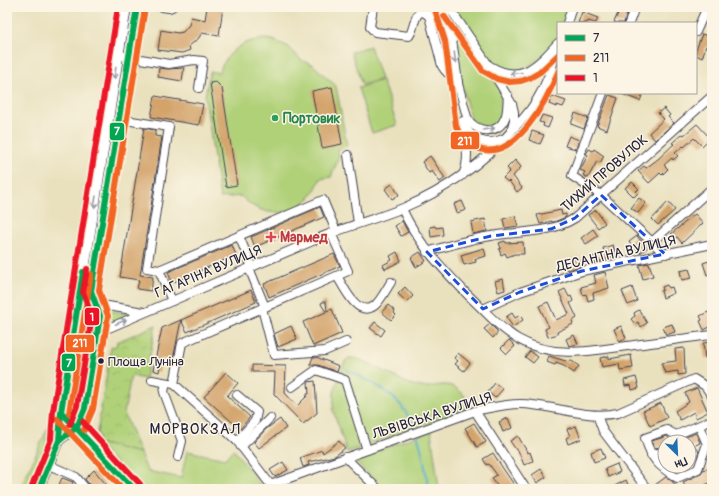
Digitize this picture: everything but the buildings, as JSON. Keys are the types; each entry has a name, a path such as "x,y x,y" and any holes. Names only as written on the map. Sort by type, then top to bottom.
{"main road":[{"path":"126,7 61,408 134,489"},
{"path":"77,427 85,408 100,316 91,291 137,7"},
{"path":"77,312 100,316"},
{"path":"61,408 85,408"}],"street":[{"path":"162,7 172,7"},
{"path":"373,7 370,24 372,30 375,32 406,36 409,36 413,31 415,17 421,12 426,13 432,23 442,66 445,72 457,80 467,117 472,125 480,130 490,131 495,129 502,123 507,114 508,96"},
{"path":"442,7 454,47 467,158 466,169 463,176"},
{"path":"449,7 508,96 514,112 514,120 508,136 496,142 481,142 469,134 463,121"},
{"path":"567,22 572,7"},
{"path":"630,22 636,7"},
{"path":"697,30 707,7"},
{"path":"489,66 497,71 507,74 526,72 535,68 557,44"},
{"name":"ГАГАРІНА ВУЛИЦЯ","path":"97,333 334,232 402,208 437,192 463,176 486,157 508,136 530,111 547,80 557,52"},
{"path":"118,56 169,64 194,60 203,61 199,88"},
{"path":"603,94 572,176 601,195 665,254"},
{"name":"ТИХИЙ ПРОВУЛОК","path":"427,252 484,237 551,229 575,218 712,96"},
{"path":"119,119 169,127 146,268 158,270 323,200 348,272 182,343 170,383 164,392 182,441 178,457"},
{"path":"348,155 358,224"},
{"path":"652,242 712,188"},
{"path":"402,208 416,236 427,252 441,267 504,329 517,339 531,346 564,352 585,352 712,335"},
{"path":"239,236 264,308 274,355 325,351 346,342"},
{"name":"ДЕСАНТНА ВУЛИЦЯ","path":"483,309 520,292 582,271 712,244"},
{"path":"158,270 172,301"},
{"path":"337,276 353,302 359,307 367,308 374,306 391,282"},
{"path":"77,312 96,304"},
{"name":"ГАГАРІНА ВУЛИЦЯ","path":"96,304 145,312"},
{"path":"292,387 316,370 345,380 367,450"},
{"name":"ЛЬВІВСЬКА ВУЛИЦЯ","path":"272,487 345,457 475,411 493,407 511,404 532,405 597,415 618,413 694,379 705,386 712,396"},
{"path":"152,380 170,383 239,444 272,487"},
{"path":"237,395 257,412 255,421 239,444"},
{"path":"39,489 59,441 61,408"},
{"path":"475,411 526,489"},
{"path":"597,415 604,430 647,489"},
{"path":"239,444 270,418"},
{"path":"699,426 707,444 698,469 677,478 663,468 651,455 645,438 667,430 676,436 712,420"},
{"path":"59,441 77,427"},
{"path":"651,455 657,453"},
{"path":"345,457 378,489"},
{"path":"49,465 76,477 78,485 86,489"}],"highlighted area":[{"path":"601,195 665,254 582,271 520,292 483,309 427,252 491,236 551,229 575,218"}],"green space":[{"path":"446,7 505,97 504,114 497,125 485,128 471,120 460,79"},
{"path":"452,7 569,7 564,22 557,22 557,40 540,58 525,69 507,71 491,63"},
{"name":"Портовик","path":"265,39 273,40 289,47 301,60 313,65 336,86 347,146 338,149 339,157 331,177 320,179 314,192 306,201 296,208 285,212 274,213 251,205 241,196 220,198 205,96 210,72 219,72 227,58 243,44"},
{"path":"370,46 381,79 362,85 351,52"},
{"path":"382,80 397,125 372,133 358,88"},
{"path":"105,310 132,314 102,327"},
{"path":"80,316 96,319 82,404 66,402"},
{"path":"156,325 145,379 131,376 124,413 140,453 98,443 99,435 97,433 111,347 116,346 117,342"},
{"path":"349,358 363,361 413,385 429,387 448,385 454,387 468,400 468,408 464,411 347,452 333,410 334,392 345,361"},
{"path":"49,425 41,472 35,489 20,489"},
{"path":"431,431 439,489 384,489 352,459"},
{"path":"98,443 140,453 147,471 181,478 187,451 225,459 233,449 264,489 138,489"}],"waterway":[{"path":"347,370 390,394 407,413 416,429"},
{"path":"417,434 429,489"}],"transit line":[{"name":"1","path":"32,486 51,439 53,411 118,7"},
{"name":"7","path":"39,489 59,441 77,427 85,408 100,316 91,291 137,7"},
{"name":"211","path":"84,430 93,409 108,316 99,290 145,8"},
{"name":"211","path":"435,10 445,41 456,126 464,140 471,145 479,149 493,150 505,146 517,137 528,126 538,112 557,74"},
{"name":"211","path":"444,16 483,71 497,79 510,82 530,78 540,72 557,56"},
{"name":"1","path":"70,424 77,406 92,317 83,292 87,269"},
{"name":"7","path":"54,453 59,441 61,412 83,272"},
{"name":"211","path":"69,413 91,274"},
{"name":"7","path":"63,414 134,489"},
{"name":"211","path":"57,419 123,489"},
{"name":"1","path":"83,422 140,484"}],"place":[{"name":"Портовик","path":"275,118"},
{"name":"Мармед","path":"271,237"},
{"name":"Площа Луніна","path":"101,361"}],"district":[{"name":"МОРВОКЗАЛ","path":"195,429"}]}
